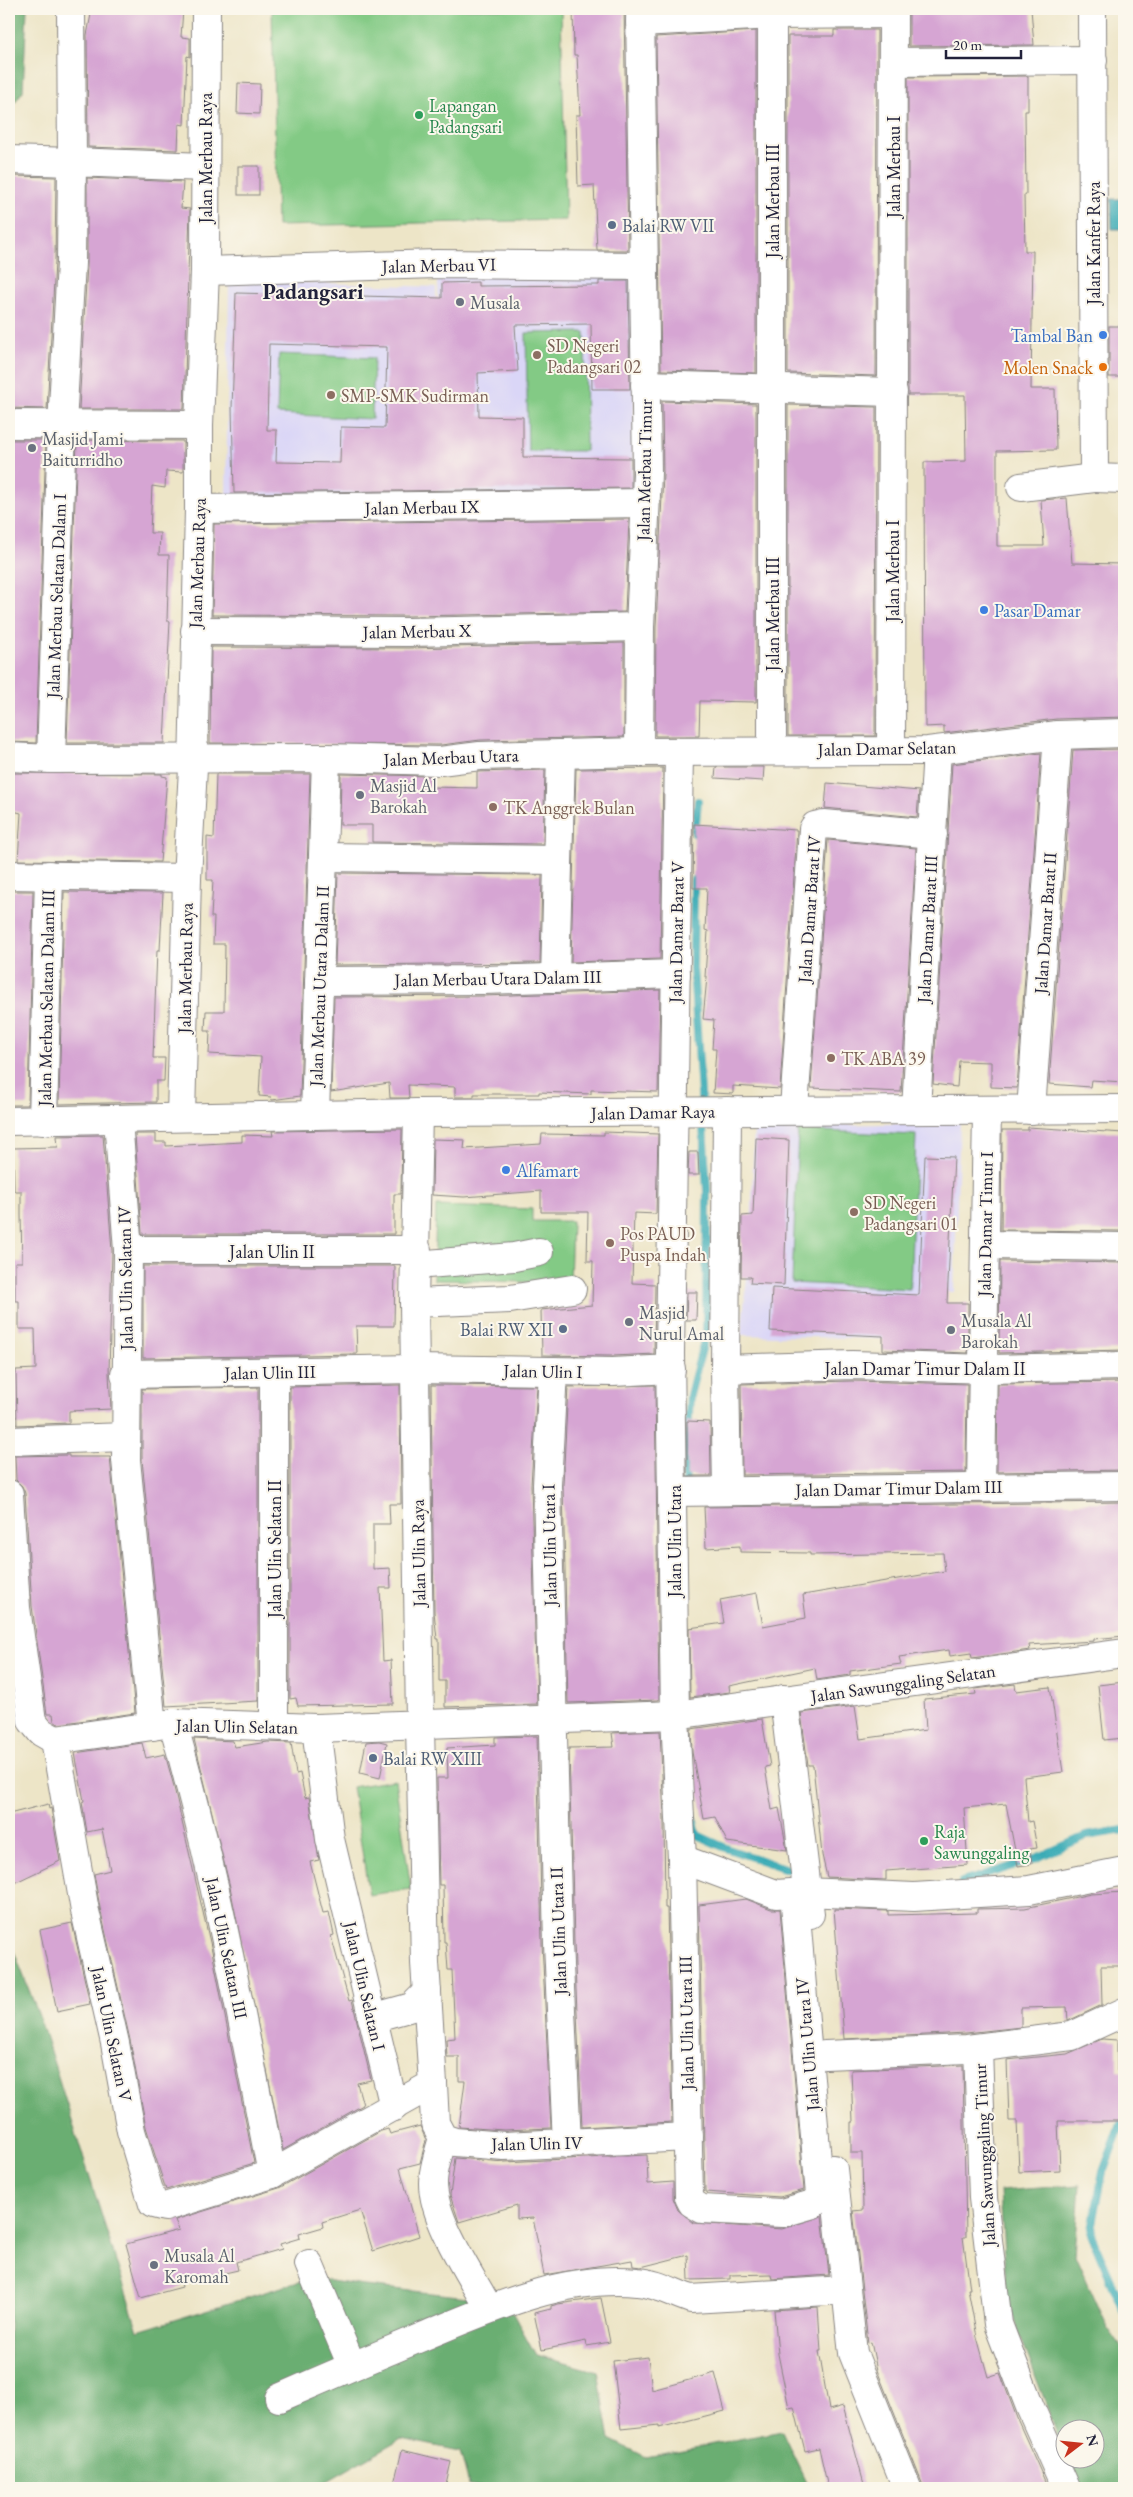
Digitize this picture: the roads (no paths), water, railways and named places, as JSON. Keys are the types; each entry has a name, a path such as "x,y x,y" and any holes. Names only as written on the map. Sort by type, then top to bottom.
{"street":[{"name":"Jalan Merbau Selatan Dalam I","path":"51,759 62,425 71,263 71,9"},
{"name":"Jalan Merbau Raya","path":"181,1117 200,509 199,425 205,271 206,9"},
{"name":"Jalan Kanfer Raya","path":"1092,9 1094,478"},
{"path":"640,15 772,12"},
{"name":"Jalan Merbau I","path":"772,12 893,12 892,750"},
{"name":"Jalan Merbau III","path":"772,12 772,750"},
{"name":"Jalan Merbau Timur","path":"639,752 646,385 640,15"},
{"path":"893,62 1093,60"},
{"path":"9,160 205,167"},
{"name":"Jalan Merbau VI","path":"205,271 437,264 644,266"},
{"path":"646,385 772,387 893,392"},
{"path":"9,424 199,425"},
{"path":"1021,487 1094,478 1124,479"},
{"name":"Jalan Merbau IX","path":"200,509 645,503"},
{"name":"Jalan Merbau X","path":"195,631 408,632 640,626"},
{"name":"Jalan Damar Selatan","path":"678,752 938,750 1058,735 1124,733"},
{"name":"Jalan Damar Barat II","path":"1031,1110 1058,735"},
{"name":"Jalan Damar Barat III","path":"916,1109 938,750"},
{"name":"Jalan Merbau Utara","path":"9,757 51,759 326,758 440,761 480,756 678,752"},
{"name":"Jalan Damar Barat V","path":"678,752 676,974 702,1112"},
{"path":"556,978 561,754"},
{"name":"Jalan Merbau Utara Dalam II","path":"315,1115 326,758"},
{"name":"Jalan Damar Barat IV","path":"794,1109 813,829 815,826 824,824 933,834"},
{"path":"323,857 558,860"},
{"path":"9,874 187,878"},
{"name":"Jalan Merbau Selatan Dalam III","path":"43,1121 49,875"},
{"name":"Jalan Merbau Utara Dalam III","path":"320,981 556,978 676,974"},
{"name":"Jalan Damar Raya","path":"9,1120 118,1120 181,1117 418,1113 702,1112 794,1109 1124,1109"},
{"name":"Jalan Damar Timur I","path":"981,1487 987,1110"},
{"path":"702,1112 725,1369 727,1490"},
{"name":"Jalan Ulin Utara","path":"682,1714 682,1492 671,1369 702,1112"},
{"name":"Jalan Ulin Raya","path":"418,1113 414,1303 420,1724 427,1992 433,2084"},
{"name":"Jalan Ulin Selatan IV","path":"118,1120 128,1250 125,1374 126,1460 162,1725"},
{"path":"985,1245 1124,1248"},
{"name":"Jalan Ulin II","path":"128,1250 416,1258 514,1257 539,1252"},
{"path":"414,1303 510,1299 572,1289"},
{"name":"Jalan Damar Timur Dalam II","path":"725,1369 852,1365 984,1369 1124,1366"},
{"name":"Jalan Ulin I","path":"415,1369 553,1371 671,1369"},
{"name":"Jalan Ulin III","path":"125,1374 415,1369"},
{"name":"Jalan Ulin Utara I","path":"552,1718 547,1485 553,1371"},
{"name":"Jalan Ulin Selatan II","path":"274,1372 274,1726"},
{"path":"9,1441 126,1437"},
{"name":"Jalan Damar Timur Dalam III","path":"682,1492 1124,1486"},
{"path":"9,1494 16,1608 32,1720 41,1732 55,1740"},
{"name":"Jalan Sawunggaling Selatan","path":"682,1714 1124,1653"},
{"path":"784,1699 802,1883 825,2054 821,2113 853,2353 907,2488"},
{"path":"420,1724 682,1714"},
{"name":"Jalan Ulin Utara III","path":"682,1714 682,1859 689,2198 692,2203 702,2209 782,2213 813,2204 820,2195"},
{"name":"Jalan Ulin Utara II","path":"552,1718 558,1943 567,2144"},
{"name":"Jalan Ulin Selatan","path":"55,1740 162,1725 316,1728 420,1724"},
{"name":"Jalan Ulin Selatan III","path":"162,1725 206,1852 234,1974 272,2174"},
{"name":"Jalan Ulin Selatan I","path":"316,1728 330,1839 394,2107"},
{"name":"Jalan Ulin Selatan V","path":"55,1740 85,1911 115,2042 131,2131 153,2204 165,2207 272,2174"},
{"path":"682,1859 776,1894 802,1883 914,1897 1029,1890 1124,1871"},
{"name":"Jalan Ulin Utara IV","path":"802,1883 821,2113 820,2195"},
{"path":"372,2018 412,2007 427,1992"},
{"name":"Jalan Sawunggaling Timur","path":"825,2054 978,2048 1072,2036 1124,2012"},
{"name":"Jalan Sawunggaling Timur","path":"978,2048 982,2198 998,2324 1030,2407 1066,2488"},
{"path":"272,2174 433,2084 435,2123 443,2138 433,2180 435,2203 443,2224 489,2309"},
{"name":"Jalan Ulin IV","path":"443,2138 456,2142 504,2146 688,2137"},
{"path":"309,2264 352,2366"},
{"path":"279,2398 489,2309 575,2284 613,2280 640,2282 668,2289 691,2300 845,2290"}],"water":[{"path":"1111,199 1124,199 1124,229 1112,229"}],"waterway":[{"path":"695,833 698,801"},
{"path":"685,1488 690,1395 706,1333 707,1190 693,967 694,880"},
{"path":"692,1814 697,1835 728,1849 799,1873"},
{"path":"962,1882 1032,1860 1086,1836 1124,1830"},
{"path":"1124,2116 1103,2172 1091,2234 1124,2311"}],"place":[{"name":"Lapangan Padangsari","path":"419,115"},
{"name":"Balai RW VII","path":"612,225"},
{"name":"Musala","path":"460,302"},
{"name":"Tambal Ban","path":"1103,335"},
{"name":"SD Negeri Padangsari 02","path":"537,355"},
{"name":"Molen Snack","path":"1103,367"},
{"name":"SMP-SMK Sudirman","path":"331,395"},
{"name":"Masjid Jami Baiturridho","path":"32,448"},
{"name":"Pasar Damar","path":"984,610"},
{"name":"Masjid Al Barokah","path":"360,795"},
{"name":"TK Anggrek Bulan","path":"493,807"},
{"name":"TK ABA 39","path":"831,1058"},
{"name":"Alfamart","path":"506,1170"},
{"name":"SD Negeri Padangsari 01","path":"854,1212"},
{"name":"Pos PAUD Puspa Indah","path":"610,1243"},
{"name":"Masjid Nurul Amal","path":"629,1322"},
{"name":"Balai RW XII","path":"563,1329"},
{"name":"Musala Al Barokah","path":"951,1330"},
{"name":"Balai RW XIII","path":"373,1758"},
{"name":"Raja Sawunggaling","path":"924,1841"},
{"name":"Musala Al Karomah","path":"154,2265"}],"district":[{"name":"Padangsari","path":"313,291"}]}
